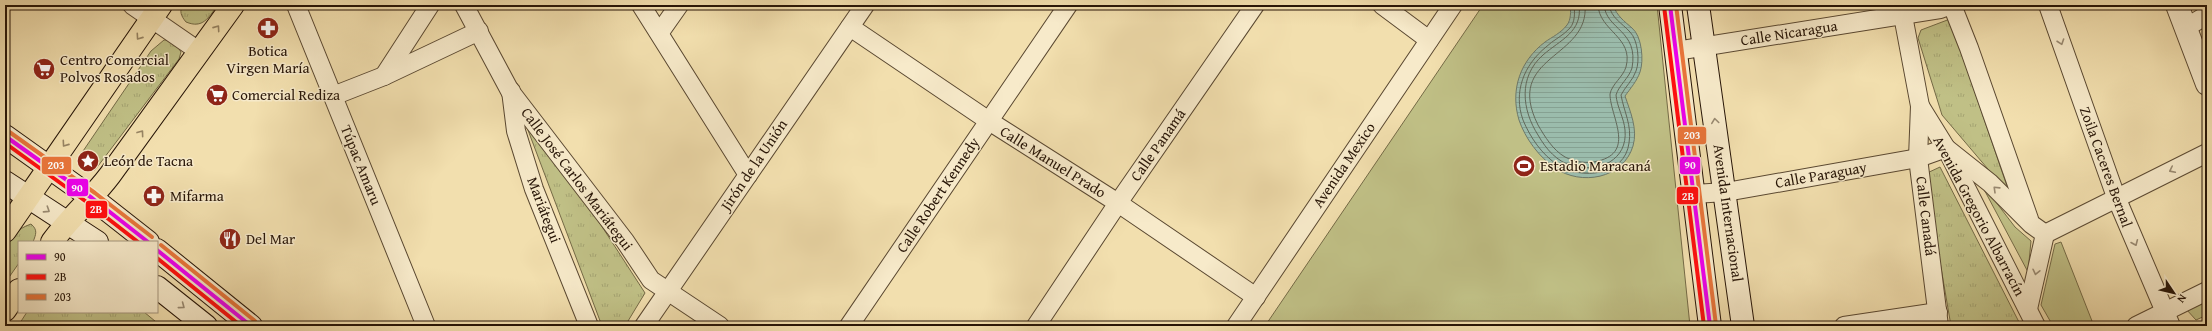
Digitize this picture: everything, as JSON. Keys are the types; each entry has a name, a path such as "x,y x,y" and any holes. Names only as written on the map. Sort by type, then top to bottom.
{"highway":[{"path":"53,241 66,222 92,198 200,52 232,5"},
{"path":"5,231 157,11"},
{"path":"5,310 18,291"}],"main road":[{"name":"Avenida Internacional","path":"1670,5 1710,326"},
{"name":"Avenida Internacional","path":"1698,5 1726,192 1743,326"},
{"path":"2177,5 2207,84"},
{"path":"5,136 92,198 147,241"},
{"path":"5,182 95,241"},
{"path":"158,251 251,326"},
{"path":"158,288 206,326"}],"street":[{"path":"132,5 157,11 200,52"},
{"name":"Túpac Amaru","path":"296,5 426,326"},
{"path":"384,76 430,5"},
{"name":"Calle José Carlos Mariátegui","path":"464,5 510,91 625,241 651,280 720,326"},
{"path":"642,5 748,175"},
{"path":"660,32 679,5"},
{"name":"Jirón de la Unión","path":"644,326 865,5"},
{"name":"Calle Robert Kennedy","path":"849,326 1068,5"},
{"name":"Calle Panamá","path":"1036,326 1118,203 1255,5"},
{"path":"1382,5 1429,40"},
{"name":"Avenida Mexico","path":"1236,326 1453,5"},
{"path":"1951,5 2038,229 2028,309"},
{"name":"Calle Nicaragua","path":"1676,51 1902,9 1940,9 1951,5"},
{"name":"Zoila Caceres Bernal","path":"2048,5 2116,197 2168,319"},
{"path":"1902,9 1920,106"},
{"path":"2185,28 2207,15"},
{"name":"Calle Manuel Prado","path":"850,27 989,121 1118,203 1256,297"},
{"path":"333,96 384,76 479,31"},
{"name":"Mariátegui","path":"510,91 516,131 534,189 589,326"},
{"name":"Avenida Gregorio Albarracín","path":"1920,106 1946,148 2036,326"},
{"name":"Calle Canadá","path":"1920,106 1918,158 1938,319"},
{"path":"1946,148 1990,182 2038,229"},
{"name":"Calle Paraguay","path":"1694,194 1726,192 1918,158 1946,148"},
{"path":"2038,229 2116,197 2207,152"},
{"path":"2136,326 2168,319 2207,291"},
{"path":"1844,326 1938,319"}],"green space":[{"path":"183,5 218,5 205,21 192,24 186,22 182,16 181,11"},
{"name":"Estadio Maracaná","path":"1483,5 1657,5 1690,326 1265,326"},
{"path":"1950,19 2010,195 1942,115 1918,38 1921,30"},
{"path":"164,40 173,40 181,52 179,59 95,170 88,171 78,164 79,157 151,51"},
{"path":"522,103 645,293 625,326 602,326 520,109"},
{"path":"1940,167 2021,326 1951,326 1925,174"},
{"path":"1979,180 2015,227 2031,241 2028,272"},
{"path":"31,224 35,228 35,237 33,241 18,241 18,264 5,283 7,248 10,240 22,228"},
{"path":"2061,242 2092,321 2081,326 2053,326 2041,305 2055,244"},
{"path":"2207,298 2207,315 2196,320 2186,309"},
{"path":"26,313 145,313 161,326 18,326"}],"water":[{"path":"1570,5 1613,5 1619,15 1632,28 1638,37 1642,55 1640,72 1625,96 1635,133 1633,146 1628,157 1620,166 1611,172 1588,178 1565,174 1549,164 1538,153 1529,140 1519,120 1517,109 1517,87 1523,67 1536,50 1565,28 1569,21 1571,10"}],"transit line":[{"name":"90","path":"1670,5 1710,326"},
{"name":"203","path":"1676,5 1716,325"},
{"name":"2B","path":"1664,6 1704,326"},
{"name":"203","path":"8,131 95,193 152,237"},
{"name":"90","path":"5,136 92,198 147,241"},
{"name":"2B","path":"5,143 88,203 137,241"},
{"name":"203","path":"161,245 255,321"},
{"name":"90","path":"158,251 251,326"},
{"name":"2B","path":"158,259 241,326"}],"place":[{"name":"Botica Virgen María","path":"268,28"},
{"name":"Centro Comercial Polvos Rosados","path":"44,69"},
{"name":"Comercial Rediza","path":"217,95"},
{"name":"León de Tacna","path":"88,161"},
{"name":"Estadio Maracaná","path":"1524,166"},
{"name":"Mifarma","path":"154,196"},
{"name":"Del Mar","path":"230,239"}]}
